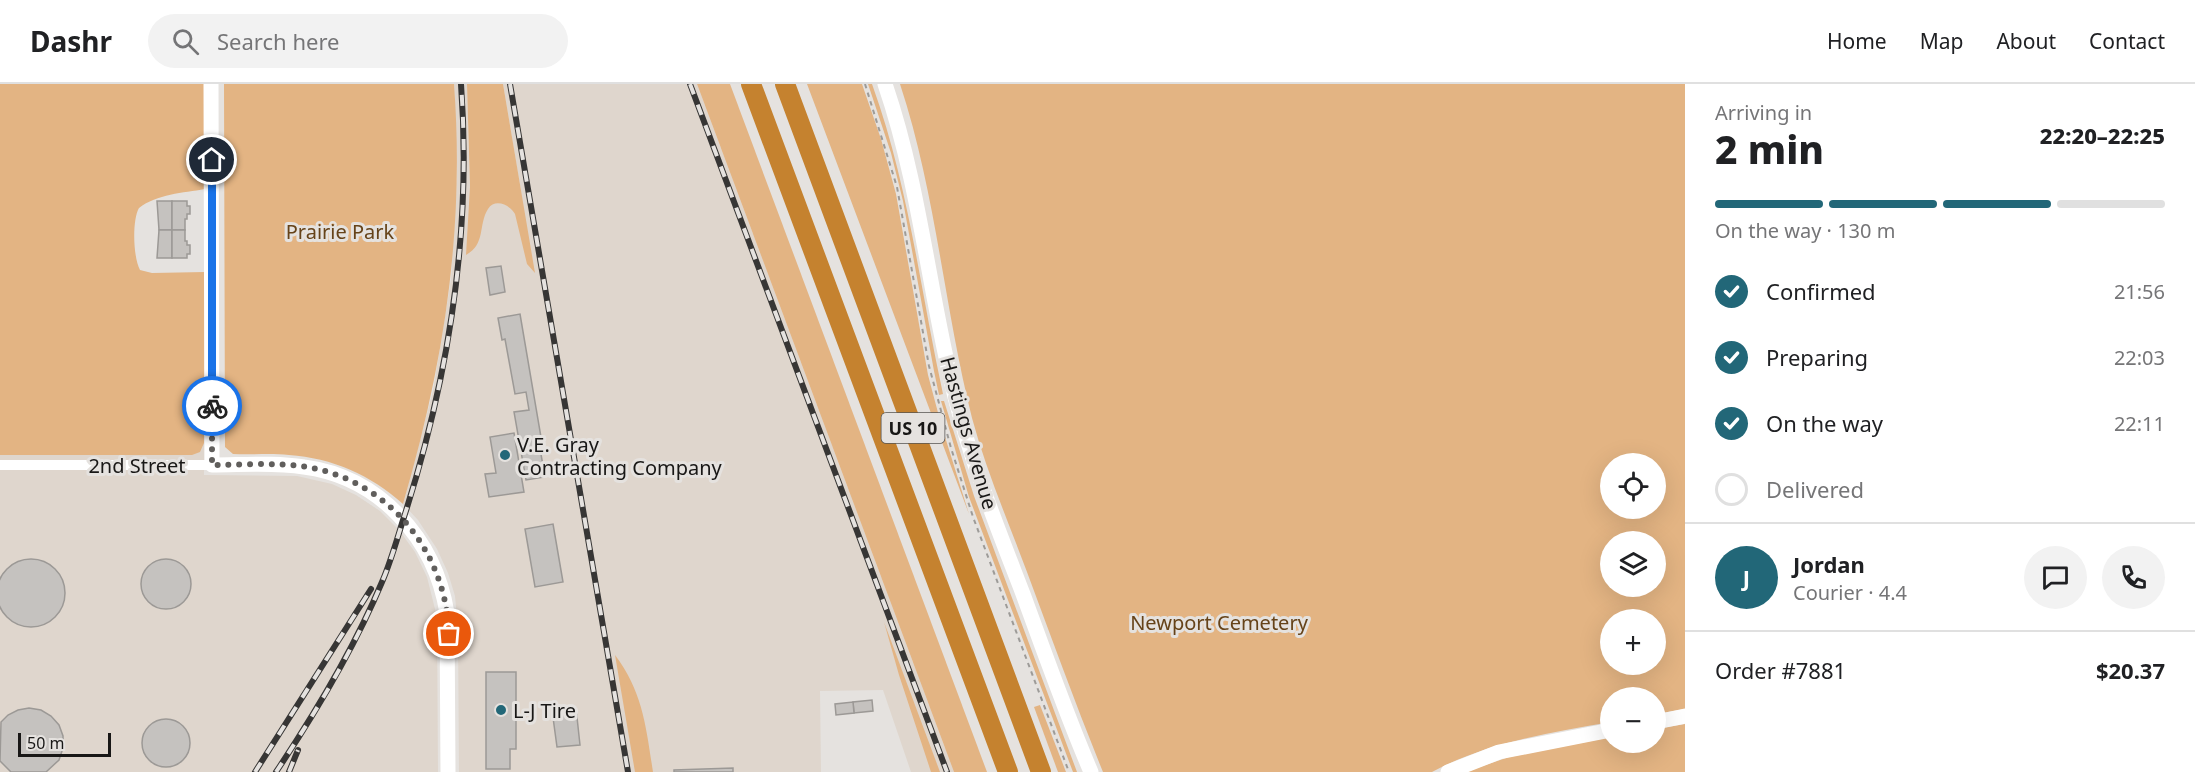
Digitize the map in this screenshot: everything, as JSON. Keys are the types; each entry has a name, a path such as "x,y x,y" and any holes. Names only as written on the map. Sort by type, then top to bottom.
{"highway":[{"name":"US 10","path":"751,84 1008,772"},
{"name":"US 10","path":"784,84 1041,772"},
{"path":"939,589 984,735 998,772"}],"street":[{"path":"211,84 212,465"},
{"name":"Hastings Avenue","path":"885,84 913,183 943,342 968,441 1091,772"},
{"name":"2nd Street","path":"0,465 287,465 328,472 367,489 404,519 429,555 439,577 445,598 449,634 448,772"},
{"path":"1666,720 1685,716"},
{"path":"1448,772 1498,752 1600,732"}],"shaded area":[{"path":"0,84 133,190 133,275 205,275 204,475 297,476 332,484 356,495 380,511 399,530 415,552 427,577 437,617 438,772 0,772"},
{"path":"454,84 467,84 470,192 521,191 503,84 697,84 954,772 911,772 883,690 820,691 821,772 459,772 458,629 455,596 437,549 418,520 403,504 433,391 451,279 457,180"}],"green space":[{"path":"0,84 204,84 205,189 162,197 146,203 139,208 137,214 134,239 140,270 152,273 205,272 204,443 200,452 192,455 0,455"},
{"name":"Prairie Park","path":"224,84 454,84 457,138 456,192 454,244 448,296 430,400 403,504 378,485 336,464 289,455 233,454 225,447"},
{"path":"467,84 503,84 535,273 527,264 515,214 502,204 494,204 488,209 479,240 472,251 466,255 470,187"},
{"path":"697,84 730,84 987,772 954,772"},
{"path":"807,84 862,84 881,139 896,194 928,375 969,514"},
{"path":"868,84 872,84 885,122 905,199 943,394 939,395 903,201 891,153"},
{"name":"Newport Cemetery","path":"900,84 1685,84 1685,709 1666,712 1666,687 1600,687 1600,724 1497,746 1432,772 1103,772 998,495 972,418 922,167"},
{"path":"941,401 944,401 974,496 1077,772 1073,772 969,497"},
{"path":"884,622 940,772 931,772"},
{"path":"615,655 632,683 642,710 653,772 635,772"},
{"path":"1040,705 1066,772 1058,772 1034,707"},
{"path":"1685,724 1685,772 1465,772 1509,757 1600,739 1600,753 1666,753 1666,727"}],"building":[{"path":"157,201 172,201 172,230 159,230"},
{"path":"172,201 187,201 187,206 190,206 190,214 187,214 187,219 185,219 185,230 172,230"},
{"path":"159,230 172,230 172,258 157,258"},
{"path":"172,230 185,230 185,241 187,245 190,245 190,254 187,254 187,258 172,258"},
{"path":"501,266 505,292 490,295 486,268"},
{"path":"520,314 542,443 539,443 545,477 526,480 514,412 529,410 526,392 515,394 505,339 502,340 498,318"},
{"name":"V.E. Gray Contracting Company","path":"514,433 524,492 489,497 485,474 496,473 490,437"},
{"path":"553,524 563,582 535,587 525,529"},
{"path":"166,559 184,566 191,584 184,602 166,609 148,602 141,584 148,566"},
{"path":"24,560 38,560 50,565 59,574 64,586 64,600 59,612 50,621 38,626 24,626 12,621 3,612 -1,603 -1,583 3,574 12,565"},
{"name":"L-J Tire","path":"486,672 516,672 516,749 510,749 510,769 486,769"},
{"path":"872,700 873,711 854,713 853,702"},
{"path":"853,702 854,713 836,715 835,704"},
{"path":"29,708 41,710 59,725 63,736 63,748 59,760 46,772 11,772 0,761 1,722 18,710"},
{"path":"576,708 580,745 557,747 552,710"},
{"path":"161,719 171,719 183,726 190,738 190,748 183,760 171,767 161,767 146,756 142,748 142,738 153,723"},
{"path":"733,768 733,772 674,772 674,770"}],"railway":[{"path":"276,772 334,680 371,607 391,558 420,464 445,357 460,249 464,139 461,84"},
{"path":"510,84 628,772"},
{"path":"690,84 947,772"},
{"path":"255,772 371,589"},
{"path":"289,772 298,750"}],"way so far":[{"path":"212,406 212,465 287,465 322,470 360,485 396,511 418,537 436,570 445,598 449,634"}],"place":[{"name":"V.E. Gray Contracting Company","path":"505,455"},
{"name":"L-J Tire","path":"501,710"}],"route":[{"path":"212,160 212,406"}]}
